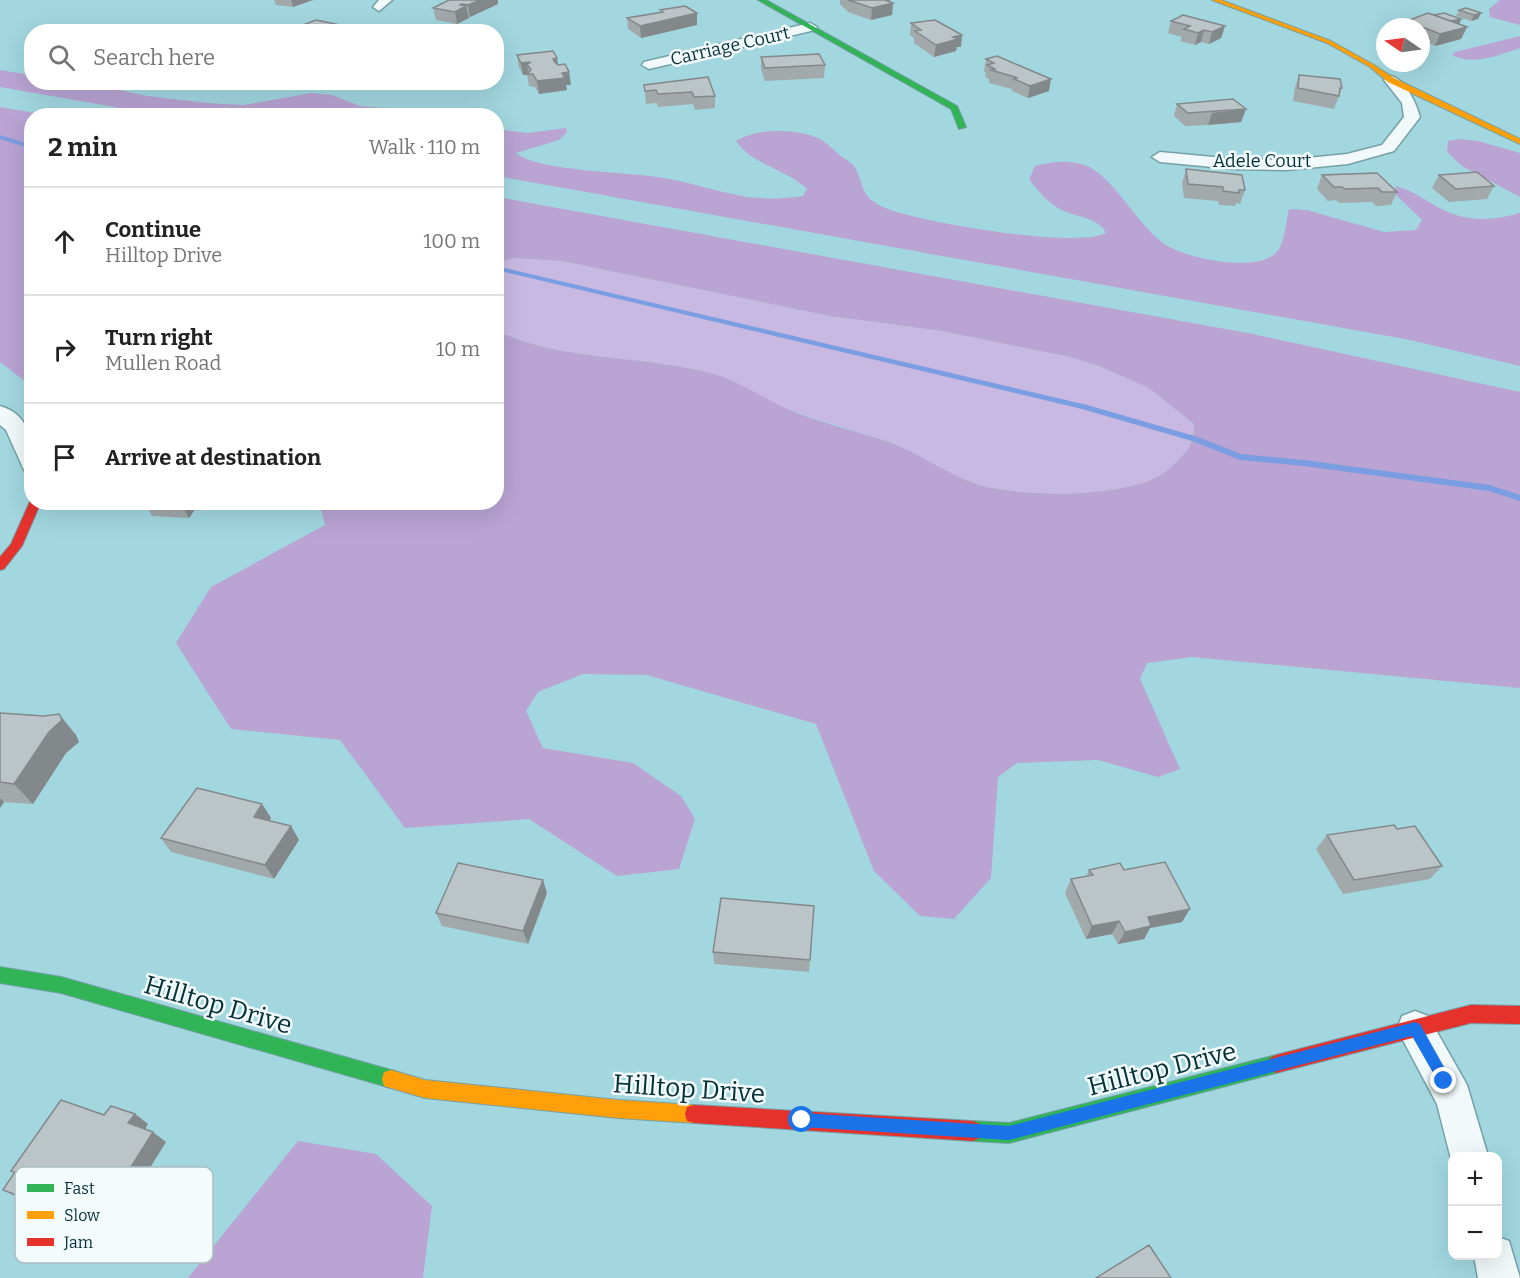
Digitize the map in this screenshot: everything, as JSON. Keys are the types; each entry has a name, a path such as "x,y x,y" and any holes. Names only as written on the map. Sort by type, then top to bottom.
{"street":[{"path":"761,0 954,108 962,127"},
{"path":"1215,0 1312,35 1376,68 1390,80 1520,141"},
{"name":"Carriage Court","path":"649,65 810,27"},
{"name":"Adele Court","path":"1160,157 1287,165 1348,159 1388,148 1412,117 1409,103 1390,80"},
{"path":"0,413 15,427 24,447"},
{"path":"0,566 15,546 31,510"},
{"name":"Hilltop Drive","path":"0,975 61,986 425,1089 618,1109 1009,1133 1471,1014 1520,1015"},
{"path":"1415,1029 1454,1098 1468,1152"},
{"path":"1495,1260 1500,1278"}],"shaded area":[{"path":"1500,0 1520,0 1520,25 1490,17 1489,9"},
{"path":"1520,36 1520,48 1495,56 1469,60 1452,55 1455,52"},
{"path":"0,70 24,74 24,90 119,90 147,96 244,105 311,93 332,95 360,106 385,108 120,108 0,87"},
{"path":"0,107 24,111 24,381 0,362"},
{"path":"566,128 567,132 559,140 516,153 543,164 668,179 747,197 789,198 803,196 807,189 790,176 751,156 736,141 755,134 789,131 820,139 854,166 870,199 883,207 901,213 960,226 1031,236 1089,237 1106,233 1092,220 1055,206 1029,179 1035,166 1072,162 1093,169 1102,176 1148,229 1166,245 1191,255 1225,262 1242,263 1270,257 1281,245 1289,209 1307,210 1384,232 1416,230 1422,220 1394,193 1396,186 1455,215 1486,219 1520,213 1520,366 1410,340 504,177 504,130 528,133"},
{"path":"1460,139 1478,141 1520,153 1520,197 1462,166 1447,152 1448,141"},
{"path":"504,198 1253,334 1520,392 1520,688 1192,657 1147,663 1140,679 1180,769 1158,777 1098,760 1017,763 998,777 991,878 954,919 920,916 874,871 816,724 647,675 583,674 538,692 526,711 543,748 633,763 681,796 695,819 679,869 617,876 529,819 405,828 340,740 231,729 176,643 211,587 325,525 322,510 504,510 504,334 550,348 690,368 717,375 796,413 894,444 965,480 995,489 1047,494 1104,491 1130,486 1152,479 1169,469 1188,450 1193,438 1194,424 1149,388 1099,366 1070,357 942,331 830,316 562,261 513,258 504,261"},
{"path":"513,258 562,261 830,316 942,331 1070,357 1099,366 1149,388 1194,424 1193,438 1184,454 1169,469 1152,479 1130,486 1104,491 1047,494 995,489 955,475 894,444 787,409 717,375 690,368 550,348 504,334 504,261"},
{"path":"298,1141 376,1154 432,1206 423,1278 188,1278 200,1263 213,1263 213,1247"}],"building":[{"path":"449,0 480,0 468,5 462,4 460,5 466,6 455,12 433,8"},
{"path":"848,0 885,0 893,3 872,8"},
{"path":"685,6 697,13 640,26 627,18 663,12 660,10"},
{"path":"1466,8 1481,13 1474,15 1459,10"},
{"path":"1428,13 1467,27 1440,34 1430,30 1430,18 1415,18"},
{"path":"1444,13 1461,19 1451,21 1434,15"},
{"path":"1183,15 1225,26 1212,32 1204,30 1198,33 1184,29 1190,26 1171,21"},
{"path":"316,20 335,24 306,24"},
{"path":"935,20 962,35 953,37 958,39 936,45 915,31 921,30 911,23"},
{"path":"553,51 557,58 553,59 554,61 558,65 565,64 569,72 562,73 565,78 537,81 533,74 527,74 531,70 527,64 531,62 521,63 517,55"},
{"path":"819,54 825,65 765,68 761,57"},
{"path":"997,56 1051,79 1030,86 1014,79 1017,78 1015,77 991,70 995,69 987,65 994,63 986,59"},
{"path":"1299,75 1340,79 1342,88 1340,88 1339,96 1298,88"},
{"path":"708,77 715,96 694,97 692,92 658,94 656,90 645,91 644,85"},
{"path":"1233,99 1246,109 1188,113 1177,104"},
{"path":"1186,169 1242,175 1245,190 1239,190 1239,193 1223,191 1223,187 1188,184"},
{"path":"1477,172 1494,186 1456,189 1439,175"},
{"path":"1377,173 1397,192 1382,192 1378,188 1334,187 1322,175"},
{"path":"0,713 44,716 59,714 62,720 49,732 14,784 0,782"},
{"path":"197,788 262,804 254,817 291,826 265,865 161,838"},
{"path":"1394,825 1397,829 1415,826 1442,866 1354,880 1327,835"},
{"path":"1165,862 1190,909 1148,917 1151,926 1125,932 1119,921 1092,926 1071,879 1093,875 1089,870 1120,863 1124,870"},
{"path":"458,863 543,880 523,931 436,913"},
{"path":"721,898 814,906 810,960 713,952"},
{"path":"61,1100 104,1115 111,1106 135,1114 128,1123 153,1132 131,1167 15,1167 15,1172 11,1171"},
{"path":"15,1172 15,1195 3,1190"},
{"path":"1149,1245 1171,1278 1096,1278"}],"waterway":[{"path":"0,137 24,144"},
{"path":"504,270 1084,407 1195,439 1240,457 1304,463 1490,488 1520,498"}],"traffic: fast":[{"path":"761,0 954,108 962,127"},
{"path":"0,975 61,985 391,1079"},
{"path":"973,1131 1009,1133 1276,1064"}],"traffic: slow":[{"path":"1215,0 1329,42 1372,66 1391,80 1520,142"},
{"path":"391,1079 425,1089 618,1109 694,1114"}],"traffic: jam":[{"path":"0,566 16,546 32,510"},
{"path":"1276,1064 1471,1014 1520,1015"},
{"path":"694,1114 973,1131"}],"route":[{"path":"802,1120 1009,1133 1415,1029 1444,1081"}]}
